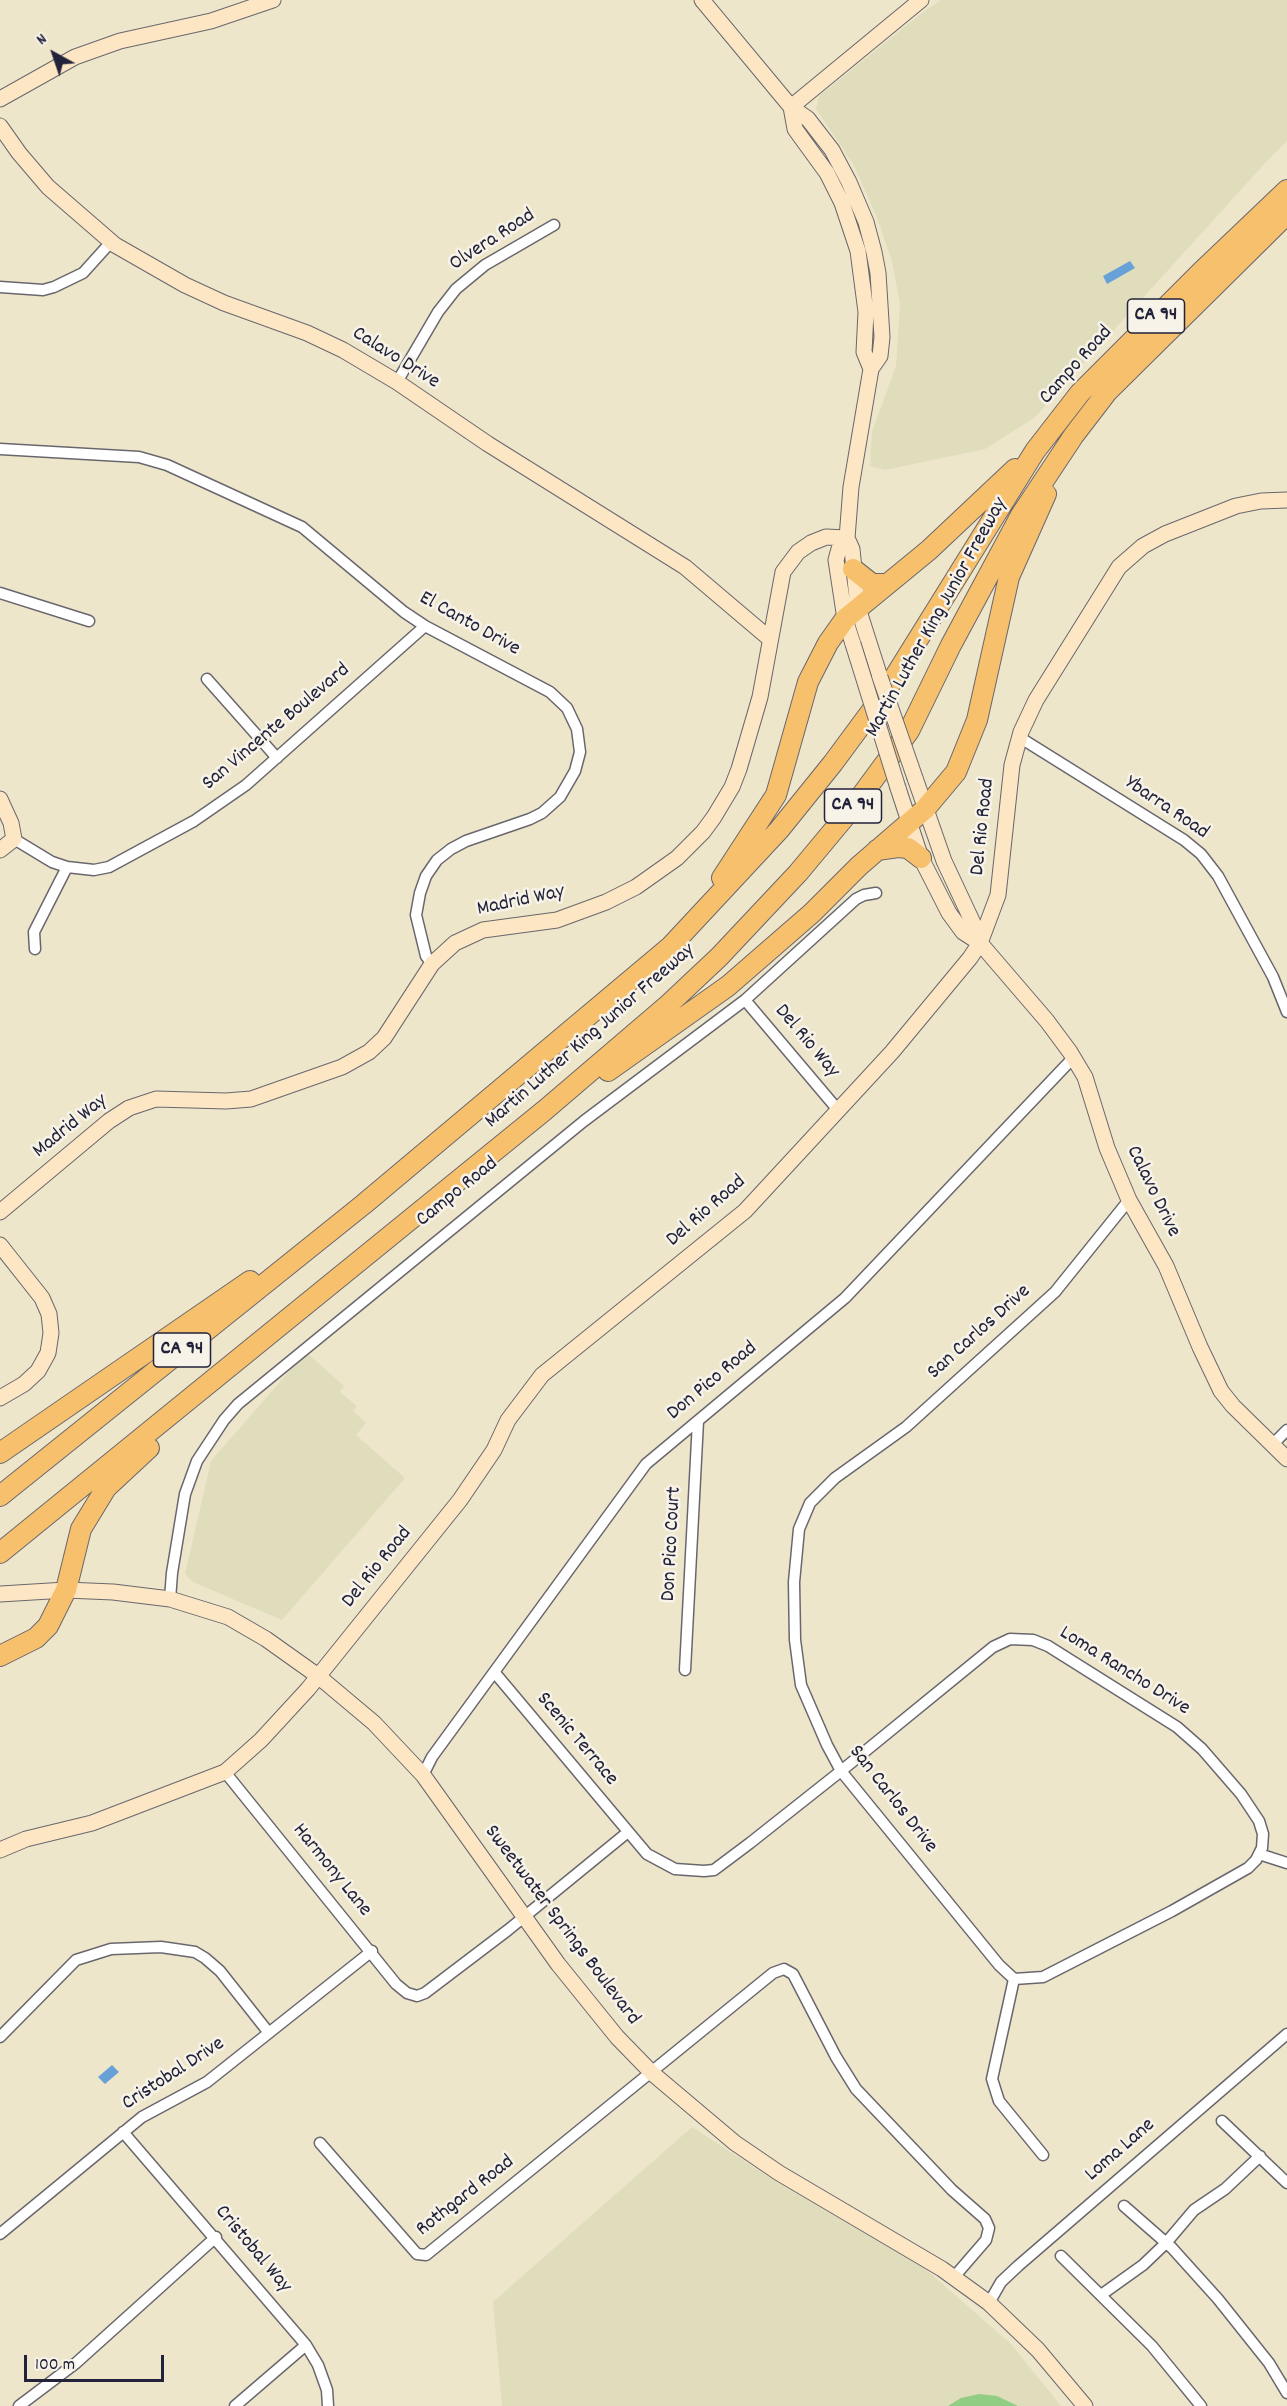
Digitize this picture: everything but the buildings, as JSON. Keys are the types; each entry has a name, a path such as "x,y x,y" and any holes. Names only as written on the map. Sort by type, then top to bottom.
{"highway":[{"name":"Campo Road","path":"1035,451 1080,393 1287,190"},
{"name":"Campo Road","path":"1074,435 1107,392 1287,214"},
{"path":"545,1110 600,1076 714,997 812,913 878,850 925,810 956,772 977,720 1009,577 1074,435"},
{"name":"Martin Luther King Junior Freeway","path":"0,1553 545,1110 669,1004 719,957 798,873 853,807 909,731 951,645 1021,515 1074,435"},
{"path":"670,947 735,859 776,795 808,682 828,643 851,614 929,550 1035,451"},
{"name":"Martin Luther King Junior Freeway","path":"0,1496 364,1204 670,947 779,830 885,694 1035,451"},
{"path":"853,569 872,584 887,584"},
{"path":"878,850 908,848 921,858"},
{"path":"0,1453 364,1204"},
{"path":"0,1656 36,1638 48,1626 66,1590 81,1529 106,1488 242,1363 350,1270"}],"street":[{"path":"0,99 86,53 120,41 219,19 273,0"},
{"path":"702,0 792,106 808,119 832,150 854,192 874,249 879,273 882,327 880,356 871,369 851,488 848,538 852,549 853,569 851,614"},
{"path":"792,106 921,0"},
{"path":"792,106 795,129 822,166 835,189 858,251 866,312 864,352 871,369"},
{"name":"Calavo Drive","path":"0,126 48,187 111,242 146,265 184,285 224,303 307,333 397,382 488,444 685,567 770,639"},
{"path":"835,189 844,195 861,236 874,249"},
{"name":"Olvera Road","path":"397,382 438,312 456,289 484,265 554,225"},
{"path":"0,287 43,290 54,287 83,273 111,242"},
{"path":"862,271 869,280 872,315 875,322 882,327"},
{"name":"El Canto Drive","path":"0,449 139,457 167,465 302,527 404,612 425,626 556,696 567,708 575,721 580,744 578,762 571,780 560,797 530,819 458,845 444,854 431,868 420,893 416,915 426,956 432,964"},
{"name":"Del Rio Road","path":"0,1850 26,1839 92,1823 225,1772 261,1740 318,1677 460,1500 494,1450 508,1420 542,1375 745,1211 892,1052 970,958 980,943 998,895 1012,765 1019,737 1036,700 1112,576 1134,552 1165,534 1224,510 1261,501 1287,500"},
{"name":"Madrid Way","path":"0,1212 109,1121 129,1108 156,1099 226,1101 252,1099 342,1067 360,1058 376,1046 392,1029 432,964 456,942 493,927 557,920 614,898 650,878 690,847 714,817 736,778 753,725 780,579 792,558 804,547 826,537 848,538"},
{"path":"848,538 839,549 836,560 860,640"},
{"path":"0,593 89,621"},
{"name":"San Vincente Boulevard","path":"14,839 67,867 93,870 109,867 210,811 246,785 425,626"},
{"name":"Calavo Drive","path":"860,640 894,717 944,861 980,943"},
{"name":"Calavo Drive","path":"860,640 909,823 921,858 949,913 963,932 980,943 1047,1021 1085,1077 1107,1148 1129,1200 1166,1266 1221,1391 1287,1459"},
{"path":"207,679 277,758"},
{"name":"Ybarra Road","path":"1019,737 1184,840 1201,854 1218,876 1273,977 1287,1012"},
{"path":"0,799 11,823 14,839 0,850"},
{"path":"35,949 34,932 67,867"},
{"name":"Campo Road","path":"170,1599 185,1494 197,1461 224,1420 238,1404 584,1121 745,1000 856,899 876,893"},
{"name":"Del Rio Way","path":"745,1000 838,1110"},
{"name":"Don Pico Road","path":"423,1775 432,1758 646,1464 845,1298 1073,1058"},
{"name":"San Carlos Drive","path":"1014,1979 999,1965 842,1771 827,1745 801,1685 796,1653 794,1582 799,1529 815,1495 906,1427 1055,1292 1129,1200"},
{"path":"0,1245 42,1298 48,1314 51,1333 48,1353 38,1371 24,1384 0,1398"},
{"name":"Don Pico Court","path":"685,1670 698,1421"},
{"path":"1272,1445 1287,1430"},
{"name":"Sweetwater Springs Boulevard","path":"0,1594 66,1590 113,1592 170,1599 228,1617 266,1639 318,1677 374,1723 423,1775 558,1964 617,2037 652,2073 735,2143 779,2173 954,2277 989,2304 1038,2350 1085,2406"},
{"name":"Loma Rancho Drive","path":"628,1832 647,1854 665,1865 694,1872 714,1870 842,1771 993,1647 1010,1639 1028,1639 1048,1646 1177,1727 1202,1749 1241,1794 1259,1821 1263,1841 1259,1854"},
{"name":"Scenic Terrace","path":"495,1673 628,1832"},
{"name":"Harmony Lane","path":"225,1772 372,1951 396,1984 407,1993 417,1996 425,1993 524,1916"},
{"path":"524,1916 628,1832"},
{"path":"1043,2155 999,2102 992,2079 1014,1979 1043,1977 1244,1871 1259,1854 1287,1863"},
{"path":"0,2037 76,1960 111,1949 160,1947 195,1952 206,1958 220,1971 270,2033"},
{"name":"Cristobal Drive","path":"0,2234 142,2116 207,2082 372,1951"},
{"name":"Rothgard Road","path":"320,2143 417,2254 426,2255 773,1973 780,1970 790,1972 856,2089 952,2190 988,2223 989,2232 986,2240 954,2277"},
{"name":"Loma Lane","path":"989,2304 1001,2282 1009,2274 1287,2034"},
{"path":"1222,2121 1287,2182"},
{"name":"Cristobal Way","path":"123,2132 216,2237 306,2345 318,2365 327,2390 328,2406"},
{"path":"1101,2295 1143,2265 1166,2243 1194,2210 1225,2189 1260,2156"},
{"path":"1124,2206 1166,2243 1226,2308 1269,2363 1287,2393"},
{"path":"19,2406 76,2363 216,2237"},
{"path":"1061,2256 1152,2346 1201,2406"},
{"path":"235,2406 306,2345"}],"shaded area":[{"path":"941,0 1287,0 1287,141 1034,418 985,449 885,470 870,466 872,432 896,366 900,305 892,261 876,215 853,164 816,109 819,96"},
{"path":"306,1352 344,1386 340,1392 357,1406 353,1411 366,1423 356,1435 405,1478 282,1620 193,1582 185,1574 211,1461"},
{"path":"692,2127 778,2183 924,2268 1011,2344 1061,2406 502,2406 493,2302"}],"green space":[{"path":"979,2394 997,2396 1018,2406 948,2406 961,2398"}],"water":[{"path":"1130,261 1135,268 1107,284 1103,276"},
{"path":"112,2065 119,2072 105,2084 98,2077"}]}
